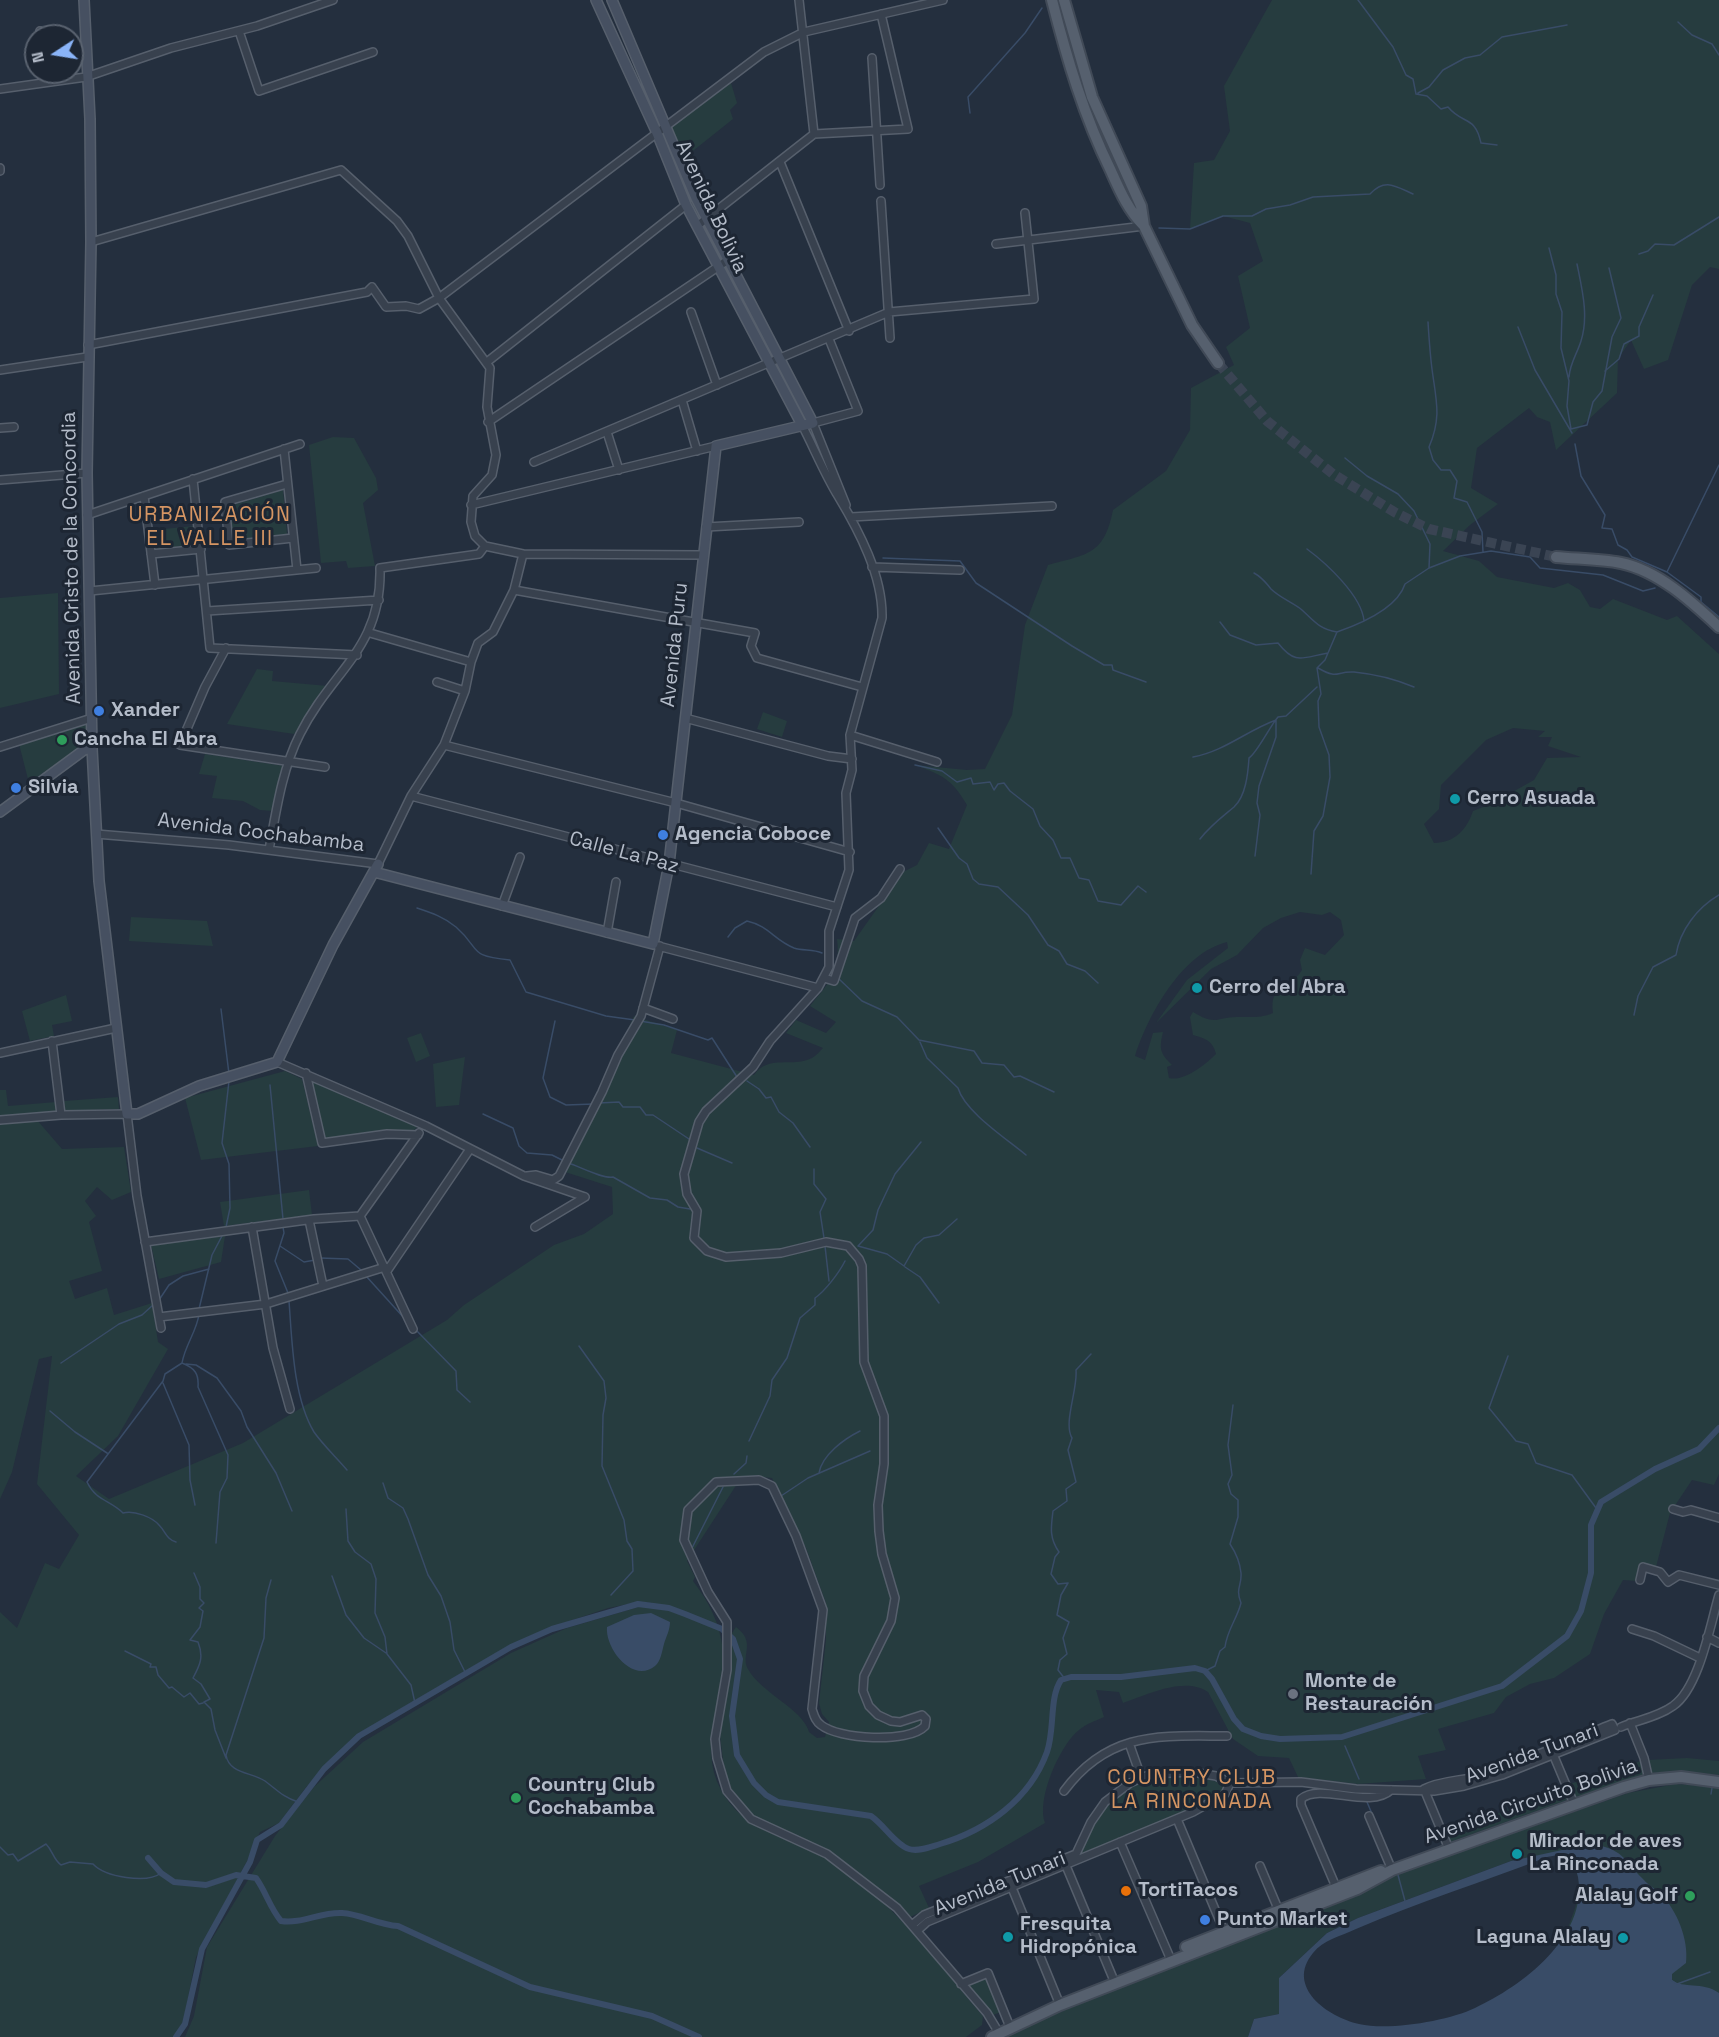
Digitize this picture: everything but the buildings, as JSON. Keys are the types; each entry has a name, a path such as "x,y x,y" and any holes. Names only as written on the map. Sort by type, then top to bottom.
{"main road":[{"path":"1052,0 1071,74 1094,136 1131,213 1144,226"},
{"path":"1064,0 1092,97 1141,206 1144,226 1192,325 1218,363"},
{"path":"1556,557 1622,564 1642,570 1694,604 1719,627"},
{"name":"Avenida Circuito Bolivia","path":"1170,1957 1230,1940 1332,1899 1392,1870 1574,1804 1649,1780 1681,1777 1719,1782"},
{"name":"Avenida Circuito Bolivia","path":"981,2037 1058,2002 1170,1957 1224,1931 1388,1868 1392,1870"}],"street":[{"name":"Avenida Cristo de la Concordia","path":"84,0 86,77 90,119 91,242 87,357 87,515 92,748 99,881 127,1114"},
{"path":"86,77 171,48 239,30 333,0"},
{"name":"Avenida Bolivia","path":"596,0 657,133 686,205 802,425"},
{"name":"Avenida Bolivia","path":"612,0 707,219 813,423"},
{"path":"799,0 814,134"},
{"path":"88,345 367,292 372,287 386,307 406,306 420,309 439,298 764,52 804,32 942,0"},
{"path":"697,226 814,134 908,129 881,14"},
{"path":"239,30 259,91 373,52"},
{"path":"872,58 880,185"},
{"path":"0,90 32,84"},
{"path":"780,162 849,331"},
{"path":"91,242 341,170 397,221 408,236 439,298 487,362 491,377 487,407 488,422 496,455 492,475 473,496 471,505 475,536 486,546 522,554 703,555"},
{"path":"881,201 890,338"},
{"path":"487,362 686,205"},
{"path":"534,462 779,358 849,331 889,312 1034,299 1025,213"},
{"path":"996,244 1144,226"},
{"path":"488,422 728,260"},
{"path":"691,312 717,385"},
{"path":"471,505 858,411 830,339"},
{"path":"0,370 87,357"},
{"path":"682,400 697,451"},
{"path":"813,423 844,495 847,509"},
{"path":"802,425 851,517 872,567 882,601 882,618 850,735 852,759 846,793 849,870 829,931 831,958 824,978 818,988 795,1011 753,1067 706,1112 699,1122 688,1158 684,1186 698,1216 694,1238 707,1251 726,1257 781,1254 832,1242 848,1246 859,1259 862,1266 864,1362 884,1416 884,1464 878,1505 879,1531 882,1554 895,1598 891,1621 864,1676 862,1691 865,1700 878,1715 900,1722 922,1715 926,1719 925,1726 918,1732 888,1739 834,1731 825,1728 816,1720 812,1709 823,1610 791,1525 772,1486 759,1480 716,1482 688,1510 684,1524 684,1540 708,1592 723,1613 727,1632 727,1670 715,1739 717,1758 727,1791 737,1806 751,1819 827,1854 897,1908 987,2013 995,2032"},
{"path":"0,428 14,427"},
{"path":"607,432 618,470"},
{"path":"87,515 300,444"},
{"name":"Avenida Puru","path":"656,945 669,864 716,446"},
{"path":"284,449 297,570"},
{"path":"0,480 87,473"},
{"path":"193,479 210,648 357,655"},
{"path":"287,484 225,502 230,545 293,538"},
{"path":"144,496 155,585"},
{"path":"851,517 1052,506"},
{"path":"706,527 799,522"},
{"path":"269,850 275,814 299,734 357,655 369,633 379,600 380,568 479,554 486,546"},
{"path":"151,554 201,549"},
{"path":"278,1062 333,945 376,868 411,796 444,745 465,691 478,643 493,632 514,590 522,554"},
{"path":"872,567 960,570"},
{"path":"90,591 316,568"},
{"path":"514,590 755,633 751,646 757,658 862,687"},
{"path":"207,611 379,600"},
{"path":"369,633 471,662"},
{"path":"226,648 205,687 180,745 325,767"},
{"path":"437,682 465,691"},
{"path":"0,747 92,718"},
{"path":"685,718 828,756 852,759"},
{"path":"850,735 937,762"},
{"path":"444,745 676,803 850,852"},
{"path":"0,812 84,750 92,748"},
{"name":"Calle La Paz","path":"411,796 837,908"},
{"name":"Avenida Cochabamba","path":"96,834 269,850 376,868 502,906 656,945"},
{"path":"502,906 520,857"},
{"path":"824,978 834,981 855,918 882,898 900,869"},
{"path":"607,933 616,882"},
{"path":"524,1176 536,1175 554,1180 559,1176 643,1008 656,945 818,988"},
{"path":"643,1008 674,1019"},
{"path":"0,1053 116,1028"},
{"path":"52,1041 61,1114"},
{"path":"0,1120 61,1114 138,1114 199,1086 278,1062 426,1126 524,1176 585,1197 535,1227"},
{"path":"306,1073 322,1143 387,1134 418,1135"},
{"path":"127,1114 145,1242 161,1328"},
{"path":"145,1242 309,1220 360,1216 426,1126"},
{"path":"159,1317 266,1304 386,1269 470,1149"},
{"path":"360,1216 413,1329"},
{"path":"309,1220 323,1286"},
{"path":"252,1227 273,1348 290,1409"},
{"path":"1673,1509 1683,1512 1690,1510 1719,1518"},
{"path":"1640,1580 1643,1567 1660,1572 1668,1582 1679,1575 1719,1585"},
{"name":"Avenida Tunari","path":"1621,1727 1664,1712 1681,1699 1700,1658 1719,1595"},
{"path":"1632,1629 1654,1636 1700,1658"},
{"path":"1707,1638 1719,1643"},
{"path":"1630,1723 1644,1758 1649,1780"},
{"name":"Avenida Tunari","path":"1077,1857 1101,1808 1119,1790 1141,1777 1171,1772 1192,1772 1216,1776 1230,1783 1301,1782 1356,1789 1424,1789 1432,1785 1482,1775 1553,1752 1615,1730 1612,1724 1553,1752"},
{"path":"1064,1791 1089,1764 1108,1751 1129,1743 1167,1734 1227,1736"},
{"path":"1129,1743 1141,1777"},
{"path":"1553,1752 1574,1804"},
{"name":"Avenida Tunari","path":"914,1928 924,1915 1120,1842 1177,1818 1225,1794 1230,1783"},
{"path":"1424,1789 1449,1849"},
{"name":"Avenida Tunari","path":"1336,1887 1301,1805 1301,1799 1304,1796 1325,1795 1371,1798 1384,1796 1391,1790"},
{"path":"1370,1816 1392,1870"},
{"path":"1177,1818 1224,1931"},
{"path":"1120,1842 1170,1957"},
{"path":"1064,1862 1114,1980"},
{"path":"1260,1866 1279,1911"},
{"path":"1010,1884 1058,2002"},
{"name":"Avenida Tunari","path":"914,1928 1010,1884"},
{"path":"961,1984 988,1973 1009,2024"}],"green space":[{"path":"1272,0 1719,0 1719,269 1710,267 1692,285 1668,360 1644,369 1631,340 1618,359 1617,393 1556,450 1550,422 1537,417 1529,408 1477,448 1471,488 1498,504 1470,525 1443,551 1479,561 1497,577 1554,588 1568,583 1580,590 1590,607 1600,609 1613,599 1667,620 1677,616 1719,654 1719,1474 1714,1485 1692,1480 1670,1513 1656,1567 1642,1564 1637,1581 1623,1580 1604,1614 1590,1654 1554,1678 1530,1684 1506,1697 1494,1713 1438,1729 1446,1750 1418,1756 1426,1779 1358,1784 1298,1777 1289,1758 1258,1756 1233,1739 1208,1692 1188,1686 1177,1686 1123,1703 1119,1692 1096,1690 1104,1717 1079,1730 1064,1747 1047,1787 1043,1813 1045,1823 978,1862 919,1886 929,1908 908,1918 899,1905 826,1849 776,1828 751,1814 731,1788 724,1768 720,1736 731,1672 728,1639 736,1627 746,1638 746,1664 754,1678 799,1716 809,1732 817,1738 825,1737 829,1722 822,1714 819,1703 826,1640 826,1603 806,1548 772,1478 751,1476 737,1484 687,1561 695,1577 693,1581 709,1605 722,1641 723,1669 712,1738 711,1755 714,1773 721,1790 730,1803 750,1822 837,1865 888,1907 983,2016 982,2025 966,2037 185,2037 194,2016 207,1947 275,1836 314,1787 363,1742 511,1653 567,1628 652,1603 639,1602 608,1608 552,1627 510,1645 358,1734 307,1786 279,1823 260,1832 196,1957 182,2029 174,2037 0,2037 0,1612 17,1628 45,1563 59,1569 79,1535 37,1484 52,1356 39,1359 12,1472 0,1499 0,1123 37,1120 62,1149 124,1147 131,1192 112,1200 97,1187 85,1201 96,1216 89,1222 102,1271 69,1281 75,1299 107,1288 114,1315 152,1303 158,1342 168,1349 118,1436 76,1476 109,1499 243,1443 447,1320 464,1305 554,1245 584,1234 613,1214 612,1187 562,1171 634,1016 677,1030 671,1053 754,1075 766,1065 805,1061 815,1056 823,1048 786,1033 796,1020 826,1033 836,1022 810,1006 832,976 837,960 837,939 854,941 903,872 917,865 929,843 949,849 967,805 956,789 945,779 915,765 967,770 985,769 1012,715 1025,625 1048,565 1084,555 1092,550 1105,536 1113,510 1166,471 1190,430 1191,388 1234,365 1226,347 1250,328 1238,276 1263,261 1250,223 1223,216 1190,229 1194,163 1214,160 1230,131 1224,86","holes":["1513,728 1545,731 1538,737 1552,737 1548,746 1581,757 1547,758 1534,780 1491,804 1473,811 1464,829 1454,838 1434,843 1424,824 1439,809 1441,785 1486,740","1300,912 1322,915 1330,912 1341,920 1344,935 1325,955 1305,948 1300,960 1302,970 1277,991 1274,996 1273,1013 1212,1020 1193,1012 1190,1017 1193,1035 1208,1041 1216,1054 1188,1075 1175,1079 1169,1078 1167,1067 1172,1065 1162,1050 1163,1032 1153,1033 1145,1060 1135,1056 1158,1005 1169,988 1195,959 1211,948 1227,942 1228,948 1187,980 1156,1023 1211,969 1237,955 1263,928 1281,918"]},
{"path":"731,83 737,103 730,110 733,119 684,158 672,127"},
{"path":"333,437 354,438 376,478 378,490 363,503 375,566 348,568 346,561 321,563 309,445"},
{"path":"283,490 287,534 231,540 227,507"},
{"path":"194,526 196,545 155,549 154,530"},
{"path":"58,593 59,694 0,708 0,598"},
{"path":"257,669 273,671 272,681 328,686 294,734 227,724"},
{"path":"763,712 787,721 782,737 757,729"},
{"path":"87,721 88,741 29,783 19,744"},
{"path":"205,754 284,766 273,811 260,810 243,801 212,798 217,776 199,774"},
{"path":"131,917 207,921 213,946 129,941"},
{"path":"66,995 72,1021 52,1025 54,1036 30,1041 22,1011"},
{"path":"421,1033 430,1056 416,1062 407,1038"},
{"path":"465,1057 459,1105 436,1107 433,1064"},
{"path":"285,1071 302,1079 318,1146 201,1160 185,1098"},
{"path":"311,1078 418,1126 413,1131 386,1130 324,1139"},
{"path":"0,1090 6,1090 8,1106 56,1102 58,1111 0,1116"},
{"path":"118,1097 119,1109 65,1111 64,1101"},
{"path":"309,1190 312,1215 224,1226 220,1202"},
{"path":"225,1236 221,1262 159,1279 151,1245"},
{"path":"1687,1758 1719,1761 1719,1775 1691,1772 1651,1773 1648,1760"},
{"path":"1641,1761 1646,1776 1576,1797 1570,1784"},
{"path":"1188,1775 1223,1783 1224,1790 1187,1812 1080,1852 1099,1816 1120,1794 1148,1781"},
{"path":"1676,1784 1719,1787 1719,2037 1568,1928 1578,1898 1579,1882 1574,1868 1558,1852 1511,1861 1358,1918 1327,1933 1279,1978 1279,2014 1254,2019 1248,2037 1000,2037 1386,1878 1628,1793"},
{"path":"1562,1787 1567,1800 1450,1842 1447,1832 1450,1833"},
{"path":"987,1976 1001,2012 993,2015 966,1984"}],"water":[{"path":"651,1613 670,1622 669,1628 657,1664 647,1670 638,1671 622,1662 616,1654 608,1636 607,1627 634,1615"},
{"name":"Laguna Alalay","path":"1598,1845 1613,1850 1666,1900 1681,1926 1686,1945 1686,1963 1672,1974 1672,1980 1676,1983 1706,1987 1719,1993 1719,2037 1248,2037 1254,2019 1279,2014 1279,1978 1327,1933 1358,1918 1511,1861 1576,1847","holes":["1558,1855 1571,1863 1578,1877 1578,1899 1573,1920 1548,1957 1531,1973 1493,1999 1463,2013 1434,2021 1371,2026 1335,2015 1314,1999 1307,1989 1304,1977 1306,1966 1313,1953 1338,1936 1403,1910"]}],"waterway":[{"path":"1358,0 1393,47 1406,75 1413,79 1416,94 1427,96 1441,109 1448,107 1453,113 1472,124 1481,143 1497,145"},
{"path":"970,113 968,97 1025,33 1042,8"},
{"path":"1678,22 1692,35 1712,44 1719,55"},
{"path":"1418,93 1429,87 1443,70 1465,58 1480,55 1502,37 1567,25"},
{"path":"1159,228 1190,229 1223,216 1252,216 1266,209 1290,205 1313,197 1370,194 1385,185 1395,186 1413,194"},
{"path":"1639,254 1648,251 1655,244 1674,245 1719,217"},
{"path":"1549,248 1556,275 1556,294 1562,312 1561,348 1569,381 1567,406 1571,429 1587,425 1593,402 1602,391 1612,337 1621,318 1609,268"},
{"path":"1569,377 1581,341 1584,322 1584,302 1577,264"},
{"path":"1605,371 1619,359 1624,344 1639,336 1639,327 1653,295"},
{"path":"1428,322 1437,408 1436,427 1429,447 1433,460 1441,470 1450,470 1457,481 1454,498 1467,502 1482,532 1483,552"},
{"path":"1518,327 1535,370 1572,433"},
{"path":"1575,444 1581,476 1605,515 1602,528 1612,529 1618,545 1627,550 1632,557 1667,572 1701,597 1701,602 1719,617"},
{"path":"1345,458 1367,476 1398,494 1414,511 1430,544 1429,568"},
{"path":"1667,572 1719,465"},
{"path":"1307,549 1333,571 1350,591 1362,611 1364,621"},
{"path":"1311,874 1314,831 1323,816 1330,777 1329,755 1319,727 1318,701 1321,694 1317,668 1325,660 1337,632 1367,620 1386,608 1401,593 1405,584 1429,568 1460,556 1491,551 1530,557 1540,568 1603,575 1643,591 1655,588"},
{"path":"883,558 960,561 976,583 1072,646 1104,665 1112,665 1113,670 1146,682"},
{"path":"1254,573 1275,592 1299,607 1317,624 1337,632"},
{"path":"1220,622 1230,635 1256,645 1278,643 1295,657 1306,658 1328,653"},
{"path":"1318,668 1334,674 1354,672 1377,676 1414,687"},
{"path":"1200,839 1238,802 1246,784 1249,758 1278,717 1286,716 1317,687"},
{"path":"1193,757 1225,746 1276,720 1276,737 1259,786 1257,803 1260,815 1255,856"},
{"path":"915,765 942,771 957,782 971,778 973,784 990,782 994,790 998,784 1004,783 1010,791 1033,809 1040,826 1053,840 1061,858 1070,858 1079,878 1089,880 1098,901 1121,905 1138,886 1146,892"},
{"path":"938,828 959,858 967,864 973,879 979,884 998,887 1028,915 1048,945 1059,951 1067,964 1085,971 1098,983"},
{"path":"1634,1015 1638,996 1653,967 1676,955 1681,937 1691,920 1719,895"},
{"path":"417,908 451,924 481,954 510,960 526,992 606,1016 635,1020"},
{"path":"728,937 735,928 747,921 761,926 794,948 822,953"},
{"path":"838,978 862,1001 897,1017 919,1040 974,1051 982,1063 1004,1065 1014,1077 1020,1076 1054,1092"},
{"path":"221,1009 229,1074"},
{"path":"555,1021 543,1078 550,1097 566,1105 594,1104"},
{"path":"640,1021 664,1025 708,1040 712,1038 737,1077"},
{"path":"920,1042 927,1058 958,1088 962,1097 978,1116 1026,1155"},
{"path":"226,1227 230,1208 229,1164 222,1143 229,1081"},
{"path":"747,1081 759,1089 766,1098 771,1097 779,1112 793,1123 810,1147"},
{"path":"270,1085 283,1219"},
{"path":"599,1103 619,1102 623,1107 640,1107 646,1115 653,1115 689,1139"},
{"path":"483,1114 513,1128 519,1146 527,1153 552,1155 564,1161"},
{"path":"921,1142 895,1174 878,1210 873,1230 858,1246 887,1254 904,1266 916,1245 924,1238 939,1235 957,1219"},
{"path":"697,1148 732,1163"},
{"path":"568,1163 597,1174 613,1177 650,1198 667,1200 678,1207 690,1209"},
{"path":"814,1169 814,1184 826,1199 820,1212 824,1238"},
{"path":"283,1227 284,1233 275,1261 288,1293"},
{"path":"199,1309 212,1255 223,1234"},
{"path":"280,1246 304,1262 315,1260"},
{"path":"825,1246 829,1281"},
{"path":"320,1258 348,1259 361,1270"},
{"path":"749,1441 770,1396 772,1380 787,1358 800,1318 815,1305 815,1298 832,1281 845,1261"},
{"path":"905,1267 920,1277 939,1303"},
{"path":"159,1300 169,1285 183,1276 209,1269"},
{"path":"366,1276 405,1319"},
{"path":"289,1301 295,1368 307,1418 314,1432 347,1470"},
{"path":"61,1363 119,1324 142,1315 153,1305"},
{"path":"176,1542 168,1537 152,1519 137,1513 123,1513 99,1497 87,1482 163,1381 165,1374 182,1363 199,1314"},
{"path":"415,1329 456,1371 457,1390 470,1402"},
{"path":"579,1346 604,1381 606,1398 603,1415 602,1466 624,1520 627,1541 632,1549 633,1571 611,1595"},
{"path":"1065,1679 1058,1670 1060,1660 1067,1654 1063,1638 1069,1622 1057,1615 1061,1595 1068,1583 1058,1584 1051,1574 1055,1557 1059,1552 1052,1537 1052,1522 1053,1511 1067,1501 1066,1489 1076,1482 1068,1450 1072,1438 1070,1415 1076,1370 1091,1354"},
{"path":"1508,1356 1489,1408 1516,1441 1528,1444 1536,1463 1572,1475 1596,1508"},
{"path":"182,1363 193,1369 197,1375 198,1387 228,1455 227,1478 220,1492 216,1543"},
{"path":"186,1364 196,1365 217,1378 241,1411 247,1427 276,1473 292,1511"},
{"path":"163,1383 189,1445 190,1480 195,1505"},
{"path":"1205,1671 1215,1666 1220,1651 1225,1647 1241,1603 1240,1569 1230,1544 1238,1517 1238,1500 1231,1494 1228,1484 1232,1475 1228,1445 1233,1405"},
{"path":"50,1411 75,1432 107,1453"},
{"path":"176,2037 185,2024 202,1949 250,1862 257,1840 281,1825 324,1769 359,1736 511,1647 552,1629 638,1604 669,1608 722,1629 733,1639 740,1659 732,1716 737,1755 754,1783 766,1795 778,1802 871,1816 904,1847 920,1850 974,1830 990,1821 1018,1798 1030,1784 1047,1752 1057,1687 1061,1680 1071,1677 1121,1677 1195,1668 1205,1671 1212,1679 1234,1719 1243,1729 1261,1736 1280,1739 1342,1737 1502,1686 1567,1636 1581,1611 1591,1573 1591,1525 1601,1502 1655,1469 1699,1449 1719,1428"},
{"path":"819,1473 829,1454 847,1438 860,1431"},
{"path":"781,1496 808,1478 870,1451"},
{"path":"734,1474 746,1463 747,1456"},
{"path":"383,1483 388,1498 403,1508 408,1519 428,1575 441,1596 450,1622 454,1650 466,1674"},
{"path":"691,1550 723,1487"},
{"path":"346,1509 348,1541 355,1552 371,1564 376,1579 375,1613 385,1637 387,1654 411,1685 415,1703"},
{"path":"194,1573 200,1587 200,1599 204,1603 199,1608 203,1611 200,1627 190,1640 198,1642 201,1652 199,1665 193,1678 201,1684 210,1699 204,1702 211,1709 215,1730 226,1758"},
{"path":"332,1576 346,1615 364,1638 386,1653"},
{"path":"271,1580 266,1598 264,1638 226,1755 228,1761 236,1769 260,1778 284,1796 298,1802"},
{"path":"125,1651 151,1664 150,1667 156,1667 158,1675 169,1688 172,1687 184,1697 190,1693 199,1704 203,1703"},
{"path":"1345,1746 1359,1779"},
{"path":"1711,1794 1712,1788"},
{"path":"1367,1802 1389,1854"},
{"path":"0,1847 8,1855 13,1854 18,1861 46,1844 61,1865 70,1862 93,1864 99,1869 126,1878 146,1878 161,1873"},
{"path":"148,1858 161,1873 174,1882 206,1885 236,1875 256,1878 281,1921 296,1921 342,1913 398,1926 530,1987 652,2016 699,2037"},
{"path":"1398,1875 1405,1901"},
{"path":"1671,1980 1677,1984 1710,1972"}],"tunnel":[{"path":"1218,363 1267,421 1333,474 1396,513 1429,529 1556,557"}],"place":[{"name":"Xander","path":"99,711"},
{"name":"Cancha El Abra","path":"62,740"},
{"name":"Silvia","path":"16,788"},
{"name":"Cerro Asuada","path":"1455,799"},
{"name":"Agencia Coboce","path":"663,835"},
{"name":"Cerro del Abra","path":"1197,988"},
{"name":"Monte de Restauración","path":"1293,1694"},
{"name":"Country Club Cochabamba","path":"516,1798"},
{"name":"Mirador de aves La Rinconada","path":"1517,1854"},
{"name":"TortiTacos","path":"1126,1891"},
{"name":"Alalay Golf","path":"1690,1896"},
{"name":"Punto Market","path":"1205,1920"},
{"name":"Fresquita Hidropónica","path":"1008,1937"},
{"name":"Laguna Alalay","path":"1623,1938"}],"district":[{"name":"URBANIZACIÓN EL VALLE III","path":"210,527"},
{"name":"COUNTRY CLUB LA RINCONADA","path":"1192,1790"}]}
